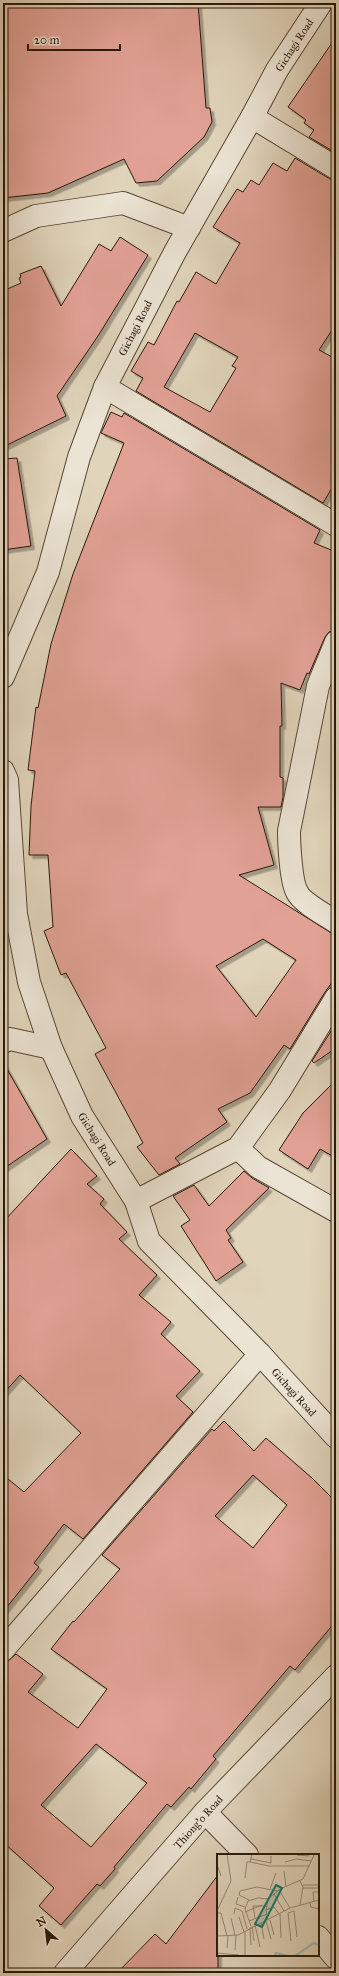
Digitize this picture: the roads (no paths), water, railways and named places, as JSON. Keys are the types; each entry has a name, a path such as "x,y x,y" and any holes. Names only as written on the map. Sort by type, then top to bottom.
{"street":[{"name":"Gichagi Road","path":"3,676 48,572 79,457 105,387 188,228 252,117 277,70 321,3"},
{"path":"252,117 336,168"},
{"path":"3,231 36,216 123,203 188,228"},
{"path":"105,387 336,525"},
{"path":"336,642 318,686 289,831 290,855 297,893 316,910 336,922"},
{"name":"Gichagi Road","path":"3,770 7,780 16,914 29,982 51,1048 82,1116 136,1201 149,1241 260,1354 336,1437"},
{"path":"136,1201 238,1148 280,1090 336,998"},
{"path":"3,1042 10,1039 51,1048"},
{"path":"238,1148 258,1167 336,1211"},
{"path":"3,1650 260,1354"},
{"name":"Thiong'o Road","path":"65,1973 205,1812 336,1676"},
{"path":"205,1812 246,1854"},
{"path":"319,1938 336,1958"}]}
